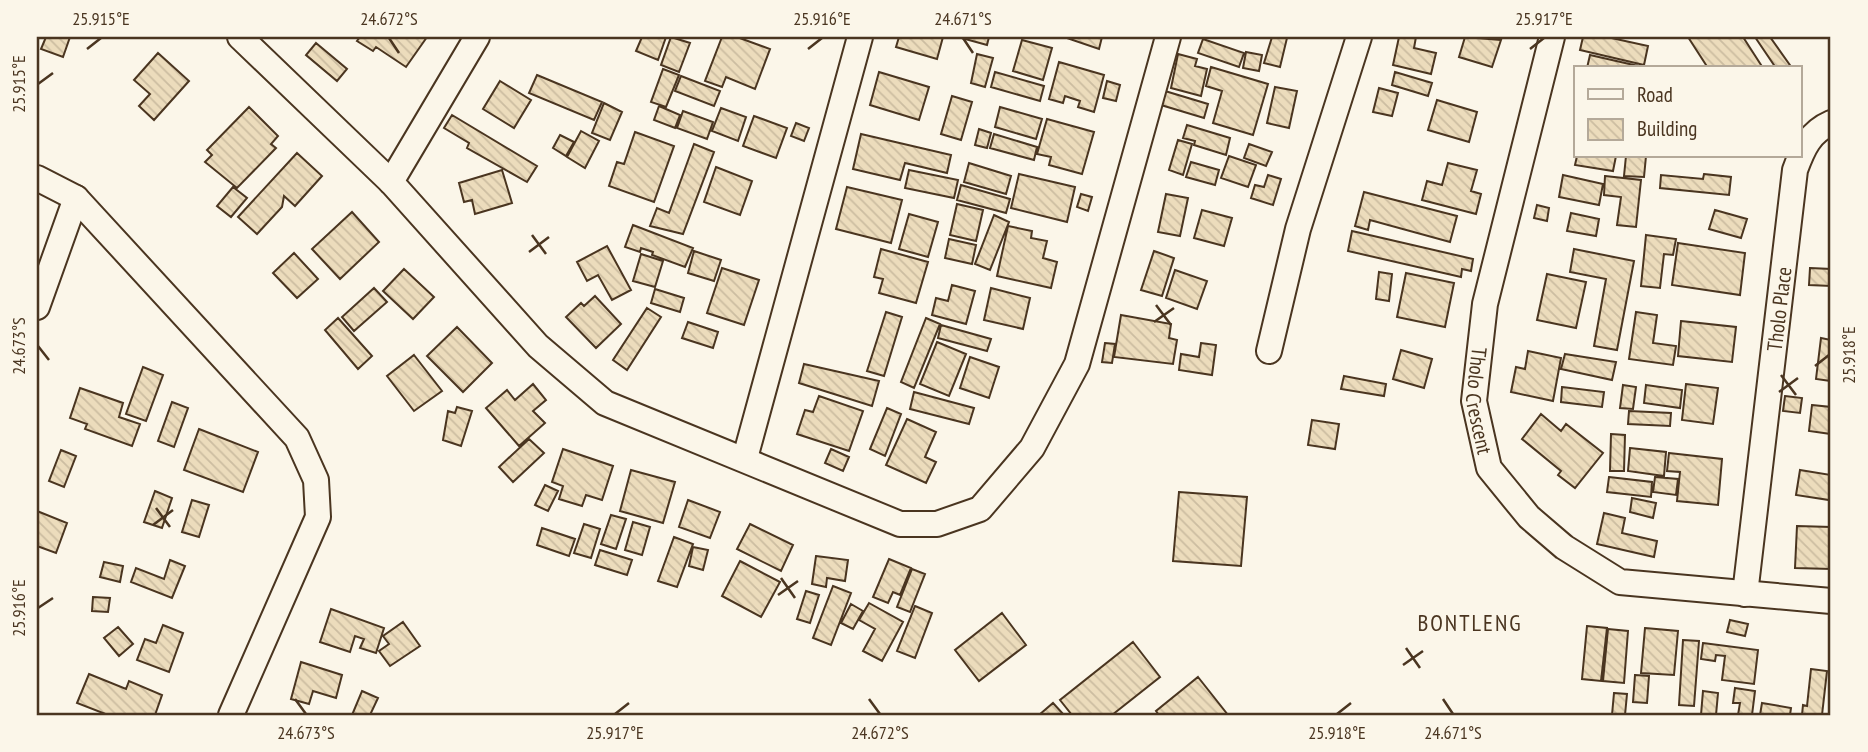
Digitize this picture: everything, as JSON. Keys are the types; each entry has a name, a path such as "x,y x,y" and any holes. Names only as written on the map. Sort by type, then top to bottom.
{"street":[{"path":"240,37 391,182 538,346 605,403 667,431 745,458 900,524 937,524 980,509 1032,448 1077,364 1168,37"},
{"path":"391,182 477,37"},
{"path":"745,458 860,37"},
{"path":"1269,351 1298,229 1359,37"},
{"name":"Tholo Crescent","path":"1552,37 1485,304 1474,401 1489,468 1538,524 1564,547 1620,582 1831,601"},
{"name":"Tholo Place","path":"1801,152 1815,130 1831,123"},
{"name":"Tholo Place","path":"1745,594 1795,170 1799,158"},
{"path":"37,178 76,198 298,438 316,480 318,517 231,715"},
{"path":"37,307 76,198"}],"building":[{"path":"46,37 70,37 63,57 41,49"},
{"path":"360,37 427,37 406,67 376,47 373,51 357,41"},
{"path":"642,37 666,37 658,60 636,51"},
{"path":"671,37 690,43 679,72 661,65"},
{"path":"722,37 737,37 770,49 755,89 726,77 722,87 705,81"},
{"path":"899,37 943,37 937,59 896,47"},
{"path":"958,37 989,37 987,45"},
{"path":"1064,37 1102,37 1099,49"},
{"path":"1272,37 1287,38 1280,67 1264,63"},
{"path":"1399,37 1416,37 1414,48 1436,53 1431,74 1393,65"},
{"path":"1465,37 1501,40 1492,67 1459,57"},
{"path":"1583,37 1607,37 1648,46 1644,65 1580,50"},
{"path":"1688,37 1743,37 1762,66 1707,66"},
{"path":"1755,37 1770,37 1791,66 1775,66"},
{"path":"1203,39 1244,53 1239,67 1198,53"},
{"path":"1022,40 1052,48 1043,80 1013,71"},
{"path":"316,43 347,69 337,81 306,55"},
{"path":"1246,52 1262,55 1259,71 1243,68"},
{"path":"158,53 189,81 154,120 139,106 150,94 134,80"},
{"path":"977,54 993,58 985,87 971,83"},
{"path":"1178,54 1197,59 1195,66 1207,69 1201,96 1171,88"},
{"path":"1590,55 1638,66 1587,66"},
{"path":"1059,62 1104,75 1094,112 1078,107 1080,101 1065,96 1063,103 1049,99"},
{"path":"1211,67 1268,84 1253,135 1213,123 1222,91 1206,86"},
{"path":"663,69 679,75 666,107 651,102"},
{"path":"879,72 929,87 919,120 870,105"},
{"path":"995,72 1044,86 1040,101 991,87"},
{"path":"1395,72 1432,83 1428,96 1392,85"},
{"path":"537,75 602,102 594,120 529,93"},
{"path":"681,76 720,91 714,106 675,91"},
{"path":"500,81 531,100 514,128 483,109"},
{"path":"1107,81 1120,85 1116,101 1103,98"},
{"path":"1275,87 1297,91 1289,128 1267,123"},
{"path":"1379,88 1398,93 1392,116 1373,112"},
{"path":"1165,91 1208,104 1204,118 1161,105"},
{"path":"952,96 972,102 961,140 941,134"},
{"path":"1437,100 1477,112 1469,142 1428,130"},
{"path":"604,103 622,112 610,140 592,133"},
{"path":"659,106 680,115 675,128 654,120"},
{"path":"249,107 278,136 271,144 276,148 237,188 205,162 212,155 207,150"},
{"path":"1000,107 1042,119 1036,139 995,127"},
{"path":"721,108 746,117 738,141 712,131"},
{"path":"683,111 713,122 707,139 677,128"},
{"path":"452,115 537,166 527,182 467,148 469,143 444,128"},
{"path":"754,116 787,128 776,158 743,146"},
{"path":"1047,119 1094,132 1082,174 1049,165 1051,157 1037,154"},
{"path":"796,123 809,128 804,141 791,136"},
{"path":"1187,125 1230,138 1226,155 1194,145 1195,141 1183,138"},
{"path":"979,129 991,133 987,148 975,145"},
{"path":"581,131 599,141 585,168 567,157"},
{"path":"635,132 674,146 654,202 609,186 617,162 624,164"},
{"path":"861,134 951,155 947,173 905,163 900,180 853,169"},
{"path":"994,134 1037,147 1034,160 990,148"},
{"path":"560,135 574,142 566,156 553,148"},
{"path":"1178,140 1192,144 1183,175 1169,170"},
{"path":"694,144 714,152 683,234 650,226 657,208 669,213"},
{"path":"1249,144 1272,152 1266,166 1244,158"},
{"path":"297,153 322,176 295,206 284,196 282,207 257,234 238,217"},
{"path":"1229,156 1256,165 1248,187 1221,178"},
{"path":"1577,158 1616,158 1613,171 1575,165"},
{"path":"1626,158 1646,158 1644,177 1624,176"},
{"path":"1191,162 1219,170 1215,185 1186,177"},
{"path":"969,163 1011,176 1006,194 964,182"},
{"path":"1448,163 1477,170 1471,191 1481,194 1476,214 1422,200 1427,181 1442,185"},
{"path":"716,167 752,181 740,215 704,202"},
{"path":"502,170 512,203 475,214 472,200 464,202 459,183"},
{"path":"909,170 958,180 954,198 905,188"},
{"path":"1019,174 1075,187 1067,222 1011,208"},
{"path":"1704,174 1731,177 1729,195 1660,188 1661,175 1703,179"},
{"path":"1268,175 1281,179 1273,205 1251,198 1255,185 1264,187"},
{"path":"1563,175 1603,184 1599,205 1559,197"},
{"path":"1605,176 1641,180 1636,227 1617,225 1621,197 1604,195"},
{"path":"961,185 1010,199 1006,213 957,200"},
{"path":"233,187 247,198 231,217 217,206"},
{"path":"847,187 902,200 891,243 836,229"},
{"path":"1364,192 1457,216 1450,242 1370,220 1368,230 1355,226"},
{"path":"1081,194 1092,197 1088,211 1077,207"},
{"path":"1166,194 1188,198 1180,236 1158,232"},
{"path":"957,204 983,210 976,241 950,235"},
{"path":"1537,205 1549,208 1547,221 1534,218"},
{"path":"1202,210 1232,218 1224,246 1194,238"},
{"path":"1715,210 1747,219 1741,238 1709,229"},
{"path":"352,212 379,242 340,279 312,249"},
{"path":"1571,213 1599,219 1596,236 1567,231"},
{"path":"909,214 938,222 928,257 899,249"},
{"path":"994,215 1009,222 990,270 975,264"},
{"path":"633,225 693,248 685,267 641,248 640,252 625,247"},
{"path":"1008,226 1032,231 1031,238 1047,241 1043,258 1057,262 1051,288 997,276"},
{"path":"1352,231 1473,259 1471,271 1462,269 1461,277 1348,251"},
{"path":"1646,235 1676,239 1673,255 1664,254 1660,288 1641,286"},
{"path":"949,239 976,245 972,264 945,258"},
{"path":"1678,243 1745,253 1740,295 1672,285"},
{"path":"607,246 631,290 612,300 598,275 587,281 577,262"},
{"path":"881,249 928,262 916,303 879,293 883,279 874,277"},
{"path":"1574,249 1634,261 1617,350 1594,346 1606,279 1570,272"},
{"path":"694,251 721,260 714,281 688,273"},
{"path":"1154,251 1174,258 1162,296 1141,290"},
{"path":"294,253 318,279 297,298 273,273"},
{"path":"641,254 663,261 655,287 633,281"},
{"path":"722,268 759,280 744,325 707,313"},
{"path":"1810,268 1831,269 1831,286 1809,285"},
{"path":"404,269 434,297 413,319 383,291"},
{"path":"1175,270 1207,281 1197,309 1166,298"},
{"path":"1379,272 1392,274 1389,301 1376,299"},
{"path":"1406,273 1454,283 1445,327 1397,317"},
{"path":"1547,274 1586,282 1576,328 1537,320"},
{"path":"952,285 975,291 966,324 932,315 936,298 948,301"},
{"path":"374,288 387,302 354,331 342,317"},
{"path":"991,288 1030,298 1023,329 984,320"},
{"path":"655,289 684,298 680,312 651,303"},
{"path":"595,296 621,324 596,348 566,317 581,303 584,306"},
{"path":"647,308 661,317 627,370 613,360"},
{"path":"886,312 902,317 884,376 867,371"},
{"path":"1636,312 1657,315 1653,343 1676,346 1673,365 1629,359"},
{"path":"1121,315 1171,324 1169,338 1177,340 1173,364 1114,357"},
{"path":"338,318 372,356 358,369 325,330"},
{"path":"926,318 940,324 914,388 901,382"},
{"path":"1681,321 1736,327 1732,362 1678,356"},
{"path":"688,322 718,332 713,348 682,338"},
{"path":"941,325 991,339 987,351 938,338"},
{"path":"457,327 492,363 463,392 427,356"},
{"path":"1821,338 1831,340 1831,381 1816,379"},
{"path":"937,342 966,354 949,396 920,384"},
{"path":"1105,343 1115,344 1112,363 1102,362"},
{"path":"1201,343 1216,345 1212,375 1179,370 1181,354 1199,357"},
{"path":"1401,350 1432,359 1424,388 1393,379"},
{"path":"1528,351 1561,358 1553,401 1511,392 1516,367 1525,369"},
{"path":"1565,354 1616,362 1612,380 1561,369"},
{"path":"414,355 442,391 414,411 387,376"},
{"path":"970,357 999,367 989,398 960,388"},
{"path":"804,364 879,381 872,406 799,383"},
{"path":"143,367 163,375 146,421 126,414"},
{"path":"1344,376 1386,384 1384,396 1341,389"},
{"path":"533,384 546,400 533,411 545,423 519,446 486,408 507,390 515,400"},
{"path":"1686,384 1718,388 1713,424 1682,420"},
{"path":"1623,385 1636,387 1633,409 1620,408"},
{"path":"1646,385 1682,390 1680,408 1644,403"},
{"path":"1562,387 1604,392 1602,407 1561,402"},
{"path":"80,388 123,403 119,417 140,424 132,446 85,429 87,424 70,418"},
{"path":"914,392 974,408 969,424 910,409"},
{"path":"819,396 863,411 849,451 797,434 805,410 813,412"},
{"path":"1785,396 1802,398 1800,413 1783,411"},
{"path":"172,402 188,408 174,447 158,441"},
{"path":"1812,405 1831,407 1831,434 1809,431"},
{"path":"457,407 472,411 461,446 443,440 448,411 455,413"},
{"path":"887,408 901,414 885,456 870,449"},
{"path":"1629,411 1671,413 1670,426 1628,424"},
{"path":"1541,414 1561,431 1566,424 1603,453 1575,488 1558,475 1561,471 1522,439"},
{"path":"907,419 936,432 925,457 936,462 926,483 886,465"},
{"path":"1312,420 1339,424 1335,449 1308,445"},
{"path":"199,429 258,452 243,492 184,470"},
{"path":"1611,434 1625,435 1624,471 1610,471"},
{"path":"529,439 544,453 513,482 499,467"},
{"path":"1630,448 1666,452 1664,476 1628,471"},
{"path":"563,449 613,466 602,500 586,495 582,506 559,499 563,486 552,482"},
{"path":"831,449 849,457 843,471 825,463"},
{"path":"61,450 76,456 64,487 49,481"},
{"path":"1669,453 1722,459 1718,505 1677,501 1680,472 1667,471"},
{"path":"631,470 675,482 663,523 620,511"},
{"path":"1800,470 1831,475 1829,500 1796,495"},
{"path":"1609,477 1652,482 1651,497 1607,492"},
{"path":"1655,477 1678,479 1676,495 1653,492"},
{"path":"545,485 558,491 548,511 535,505"},
{"path":"155,491 172,498 162,528 144,522"},
{"path":"1179,492 1247,497 1241,566 1173,561"},
{"path":"1632,498 1656,503 1653,518 1630,512"},
{"path":"192,500 209,505 199,537 182,532"},
{"path":"688,500 720,512 710,538 679,527"},
{"path":"37,511 67,523 56,553 37,546"},
{"path":"1604,513 1625,518 1622,533 1657,541 1654,557 1597,544"},
{"path":"611,515 626,519 616,549 601,544"},
{"path":"633,522 650,527 642,555 625,550"},
{"path":"584,524 600,529 591,558 574,553"},
{"path":"750,524 793,545 781,571 737,549"},
{"path":"1797,526 1831,527 1831,569 1795,568"},
{"path":"542,528 575,539 569,556 537,545"},
{"path":"674,537 693,544 677,587 658,581"},
{"path":"693,547 708,550 703,570 689,566"},
{"path":"600,550 632,560 627,575 595,565"},
{"path":"816,556 848,560 845,581 827,578 826,587 812,584"},
{"path":"889,559 911,568 900,595 893,592 888,603 873,597"},
{"path":"170,560 185,566 172,598 131,582 136,568 164,579"},
{"path":"740,561 780,582 761,617 722,596"},
{"path":"104,562 123,566 120,582 100,577"},
{"path":"912,569 925,574 910,612 897,607"},
{"path":"833,586 851,593 831,645 813,638"},
{"path":"806,591 819,595 810,623 797,619"},
{"path":"93,597 110,598 108,612 92,611"},
{"path":"869,603 903,622 882,661 863,651 875,629 859,620"},
{"path":"851,604 863,611 853,629 841,623"},
{"path":"915,606 932,613 915,658 897,651"},
{"path":"331,609 384,628 376,653 360,648 364,639 355,636 350,652 320,642"},
{"path":"1002,613 1026,645 979,681 955,650"},
{"path":"1730,620 1748,624 1745,636 1727,632"},
{"path":"403,622 420,646 390,666 379,651 389,644 383,636"},
{"path":"163,625 183,633 169,672 137,660 145,639 156,643"},
{"path":"1587,626 1607,628 1601,681 1582,679"},
{"path":"118,627 133,644 119,656 104,638"},
{"path":"1645,628 1678,631 1674,675 1641,673"},
{"path":"1608,629 1628,631 1624,683 1603,681"},
{"path":"1683,640 1699,641 1694,706 1679,705"},
{"path":"1133,642 1160,677 1112,715 1072,715 1060,700"},
{"path":"1703,643 1758,650 1754,684 1722,680 1725,656 1716,655 1715,661 1701,659"},
{"path":"301,662 342,675 336,698 313,691 309,704 291,699"},
{"path":"1811,669 1827,671 1822,715 1802,715 1803,705 1807,706"},
{"path":"89,674 126,689 129,681 162,695 155,715 108,715 77,703"},
{"path":"1635,675 1649,676 1647,703 1633,702"},
{"path":"1198,677 1228,715 1159,715 1156,711"},
{"path":"1735,688 1755,691 1752,715 1738,715 1740,703 1733,703"},
{"path":"362,691 378,698 370,715 352,715"},
{"path":"1703,691 1718,693 1716,715 1701,715"},
{"path":"1614,693 1627,694 1625,715 1612,715"},
{"path":"1053,703 1064,715 1039,715"},
{"path":"1762,703 1791,708 1790,715 1760,715"}],"district":[{"name":"BONTLENG","path":"1470,622"}]}
